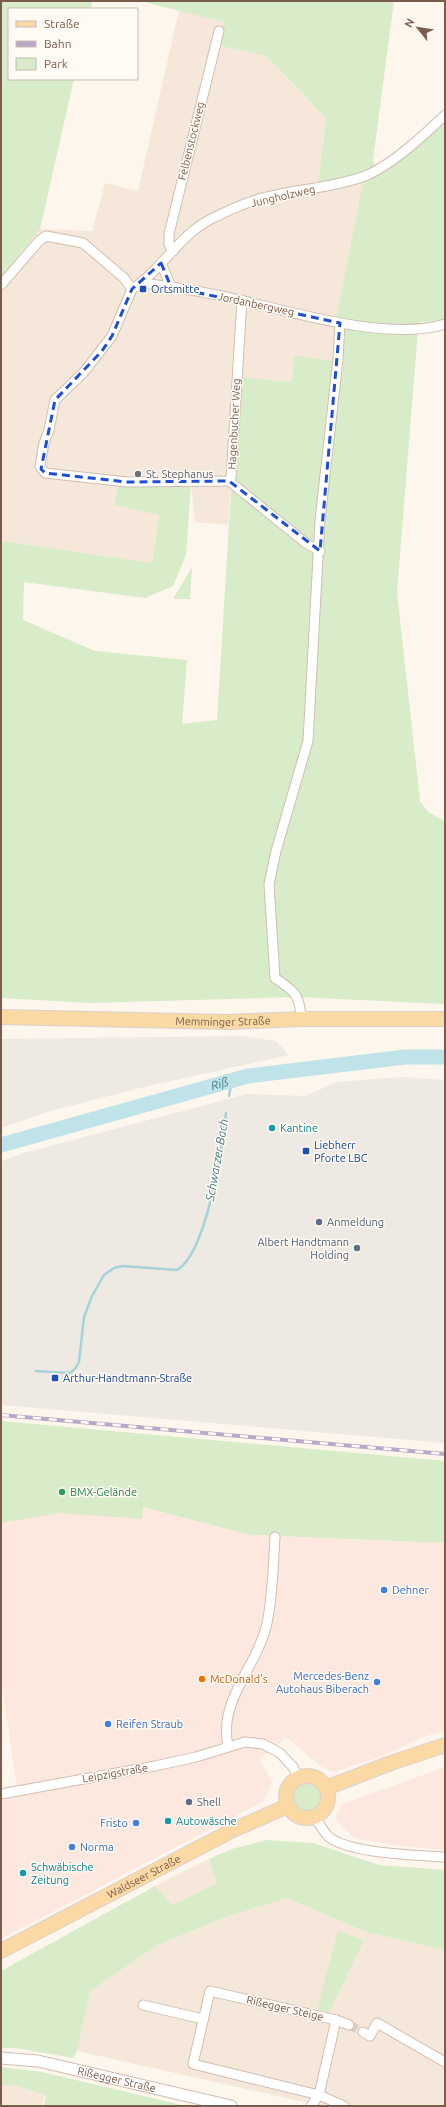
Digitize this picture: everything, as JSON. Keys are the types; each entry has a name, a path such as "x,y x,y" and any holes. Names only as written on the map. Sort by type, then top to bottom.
{"main road":[{"name":"Memminger Straße","path":"1,1017 228,1022 301,1019 445,1019"},
{"path":"326,1788 391,1763 445,1745"},
{"path":"314,1777 320,1780 326,1788 328,1798 326,1805 323,1811 315,1816 304,1818 297,1816 288,1806 286,1792 289,1786 299,1778 314,1777"},
{"name":"Waldseer Straße","path":"1,1951 233,1830 288,1806"}],"street":[{"name":"Felbenstockweg","path":"173,251 169,244 169,234 218,31"},
{"name":"Jungholzweg","path":"132,289 142,283 173,251 209,220 255,200 338,184 366,175 391,160 445,115"},
{"path":"1,285 39,241 46,236 83,243 124,278 132,289"},
{"path":"161,263 172,287"},
{"name":"Jordanbergweg","path":"142,283 242,300 340,323 421,329 445,324"},
{"name":"Hagenbucher Weg","path":"132,289 112,336 84,372 55,400 49,430 44,444 41,469 45,473 127,482 229,481 231,478 242,300"},
{"path":"301,1019 299,999 293,991 275,978 269,884 276,851 308,741 320,551 320,520 338,359 340,323"},
{"path":"229,481 307,544 320,551"},
{"path":"228,1746 225,1734 228,1711 236,1689 254,1657 267,1623 275,1537"},
{"name":"Leipzigstraße","path":"1,1794 155,1766 196,1757 245,1742 263,1744 271,1747 286,1758 299,1778"},
{"path":"315,1816 320,1826 330,1837 346,1845 357,1848 445,1857"},
{"name":"Rißegger Steige","path":"311,2106 319,2094 336,2020 210,1991 193,2064 319,2094 344,2106"},
{"path":"143,2005 204,2019"},
{"path":"336,2020 349,2024"},
{"path":"363,2032 370,2036 377,2023 445,2062"},
{"name":"Rißegger Straße","path":"1,2058 38,2061 231,2106"}],"highlighted area":[{"path":"161,263 171,287 340,323 320,551 229,481 127,482 45,473 41,469 55,400 102,351 112,336 132,289"}],"shaded area":[{"path":"179,10 224,22 218,45 266,56 326,118 319,186 366,173 336,318 340,362 294,355 292,382 238,377 228,525 195,522 191,485 114,505 159,514 152,563 1,541 1,278 40,229 92,231 105,183 138,191"},
{"path":"242,1036 276,1041 289,1055 144,1087 47,1112 1,1128 1,1039"},
{"path":"401,1077 445,1080 445,1443 1,1405 1,1161 27,1152 247,1094 305,1096 337,1082"},
{"path":"1,1462 251,1535 445,1543 445,1731 426,1736 383,1756 334,1772 323,1768 286,1737 260,1761 272,1781 264,1801 1,1939 1,1799 18,1795 1,1680"},
{"path":"445,1767 445,1850 400,1846 354,1838 335,1818 342,1804"},
{"path":"209,1859 218,1883 172,1905 155,1886"},
{"path":"287,1898 366,1932 445,1950 445,2106 322,2106 77,2051 90,1991 158,1945 223,1918"},
{"path":"1,2085 14,2085 46,2095 41,2106 1,2106"}],"green space":[{"path":"1,1 92,1 91,8 8,8 8,80 74,80 40,229 1,278"},
{"path":"140,1 394,1 373,160 377,171 445,119 445,320 420,322 418,330 397,592 420,801 428,812 445,821 445,1004 296,997 90,1003 1,998 1,541 152,563 159,515 114,505 118,487 191,485 186,555 173,586 145,598 24,582 23,620 95,651 187,660 182,724 217,720 238,377 292,382 294,355 340,362 336,318 365,173 318,187 326,118 266,56 217,45 224,22"},
{"path":"192,567 190,599 173,599"},
{"path":"1,1421 445,1461 445,1543 251,1535 143,1507 142,1519 59,1513 1,1523"},
{"path":"307,1782 318,1786 322,1797 318,1808 307,1812 296,1808 292,1797 296,1786"},
{"path":"266,1840 313,1843 379,1865 445,1870 445,1950 366,1932 287,1898 223,1918 158,1945 90,1991 77,2051 73,2058 15,2048 1,2048 1,1971 155,1886 172,1905 217,1883 209,1859 232,1849"},
{"path":"338,1931 364,1940 329,2012 317,2009"},
{"path":"1,2067 42,2072 186,2106 44,2106 46,2095 14,2085 1,2085"}],"waterway":[{"name":"Riß","path":"1,1145 248,1076 405,1057 445,1057"},
{"name":"Schwarzer Bach","path":"229,1096 232,1080"},
{"name":"Schwarzer Bach","path":"36,1371 70,1373 75,1369 79,1362 84,1317 92,1296 104,1275 114,1268 123,1266 177,1270 188,1260 197,1243 205,1222 217,1173 226,1113"}],"tunnel":[{"path":"349,2025 363,2032"}],"railway":[{"path":"1,1415 445,1454"}],"place":[{"name":"Ortsmitte","path":"143,289"},
{"name":"St. Stephanus","path":"138,474"},
{"name":"Kantine","path":"272,1128"},
{"name":"Liebherr Pforte LBC","path":"306,1151"},
{"name":"Anmeldung","path":"319,1222"},
{"name":"Albert Handtmann Holding","path":"357,1248"},
{"name":"Arthur-Handtmann-Straße","path":"55,1378"},
{"name":"BMX-Gelände","path":"62,1492"},
{"name":"Dehner","path":"384,1590"},
{"name":"McDonald's","path":"202,1679"},
{"name":"Mercedes-Benz Autohaus Biberach","path":"377,1682"},
{"name":"Reifen Straub","path":"108,1724"},
{"name":"Shell","path":"189,1802"},
{"name":"Autowäsche","path":"168,1821"},
{"name":"Fristo","path":"136,1823"},
{"name":"Norma","path":"72,1847"},
{"name":"Schwäbische Zeitung","path":"23,1873"}]}
